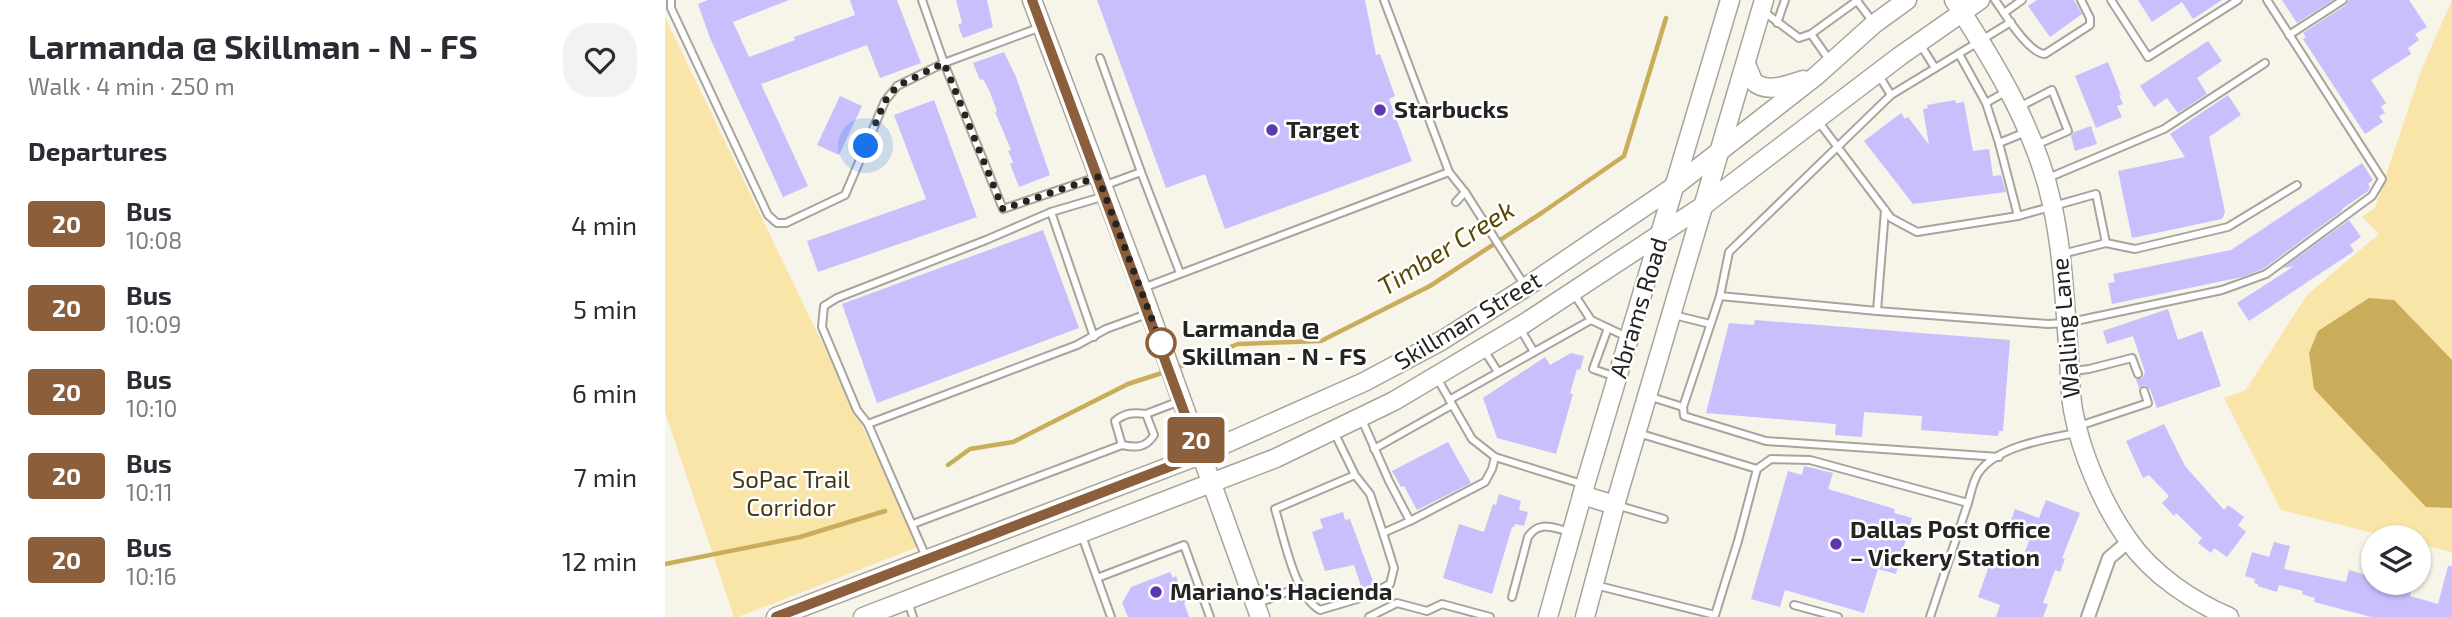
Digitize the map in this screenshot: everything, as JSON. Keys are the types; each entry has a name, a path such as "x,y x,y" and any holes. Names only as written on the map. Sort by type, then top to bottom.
{"main road":[{"path":"1032,0 1141,288 1257,611"},
{"name":"Abrams Road","path":"1548,617 1730,0"},
{"name":"Skillman Street","path":"776,617 1200,455 1364,382 1441,341 1675,186 1816,76 1874,24 1907,0"},
{"name":"Skillman Street","path":"863,617 910,609 1081,534 1210,484 1361,418 1519,327 1662,234 1919,43 1958,6 1980,0"},
{"name":"Abrams Road","path":"1585,617 1615,505 1763,5"},
{"name":"Walling Lane","path":"1958,6 2008,90 2032,138 2046,179 2053,207 2059,255 2073,407 2077,429 2092,473 2129,541 2156,570 2207,613 2229,617"},
{"path":"1746,64 1753,81 1764,87 1781,87 1816,76"},
{"path":"1584,490 1615,505"}],"street":[{"path":"2088,617 2109,558 2129,541"}],"lane":[{"path":"671,0 671,8 768,215 778,223 786,223 845,195 885,101 897,86 944,63 1042,26"},
{"path":"922,0 944,63 1003,209 1102,186 1141,172"},
{"path":"1384,0 1449,172 1465,192 1526,287"},
{"path":"1777,23 1785,1 1796,0"},
{"path":"1763,5 1777,23 1798,38 1811,34 1858,0 1874,24"},
{"path":"1995,0 2031,48 2039,54 2045,54 2089,25 2090,18 2081,0"},
{"path":"2004,13 2022,0"},
{"path":"2111,0 2148,57 2238,0"},
{"path":"1720,296 2027,323 2066,323 2222,290 2266,274 2372,196 2382,179 2267,0"},
{"path":"2289,35 2343,0"},
{"path":"1999,457 1766,441 1684,416 1683,407 1720,296 1729,252 1837,144 1891,95 2011,22"},
{"path":"1811,34 1831,63"},
{"path":"1919,43 1935,68"},
{"path":"1959,54 1986,103 2018,216"},
{"path":"1100,58 1180,273"},
{"path":"2046,179 2164,129 2265,63"},
{"path":"1877,73 1891,95"},
{"path":"1986,103 2008,90"},
{"path":"1999,143 2068,131 2052,90 2017,108"},
{"path":"1817,119 1891,218 1917,232 2018,216 2096,194 2106,243"},
{"path":"1141,288 1449,172"},
{"path":"2059,255 2106,243 2135,249 2228,227 2297,185"},
{"path":"927,560 868,424 857,410 823,327 824,306 837,298 1051,212 1102,186"},
{"path":"1455,202 1465,192"},
{"path":"1877,311 1885,210"},
{"path":"1051,212 1094,337"},
{"path":"1573,292 1591,320 1630,338"},
{"path":"868,424 1077,345 1107,329 1149,313"},
{"path":"1672,314 1710,324"},
{"path":"1374,449 1498,372 1591,320"},
{"path":"1519,327 1534,352"},
{"path":"1608,328 1593,369 1618,378"},
{"path":"1483,348 1498,372"},
{"path":"2070,371 2132,358 2138,374"},
{"path":"1436,376 1472,439 1495,457 1584,490"},
{"path":"1930,617 1977,475 1982,468 2015,446 2077,429 2148,403 2144,391"},
{"path":"1648,396 1683,407"},
{"path":"1122,445 1115,421 1122,415 1135,412 1146,414 1183,404"},
{"path":"913,524 1122,445 1136,448 1149,443 1154,435 1146,414"},
{"path":"1361,418 1410,521"},
{"path":"1333,432 1355,475 1370,494 1394,568 1390,583 1367,596 1320,610 1311,605 1300,587 1275,509 1355,475"},
{"path":"1637,433 1757,469"},
{"path":"1383,533 1485,482 1495,457"},
{"path":"1594,584 1715,615 1757,469 1771,459 1810,460 1968,503"},
{"path":"1615,505 1664,519"},
{"path":"1512,597 1528,537 1533,530 1543,525 1573,532"},
{"path":"1081,534 1111,617"},
{"path":"1097,578 1184,545 1210,617"},
{"path":"1257,611 1300,587"},
{"path":"1369,617 1397,603 1427,611 1442,604 1490,617"},
{"path":"1794,605 1838,617"}],"green space":[{"path":"2452,0 2452,552 2431,547 2431,525 2361,525 2361,530 2281,510 2224,398 2246,390 2307,295 2379,234 2362,217 2375,208 2422,68"},
{"name":"SoPac Trail Corridor","path":"665,17 920,546 738,617 734,617 665,412"}],"shaded area":[{"path":"2369,298 2394,300 2452,360 2452,508 2426,507 2314,389 2309,353 2318,331"}],"building":[{"path":"708,0 789,0 733,22 749,57 855,15 850,0 897,0 921,63 880,78 867,45 761,84 808,186 783,197 710,38 698,4"},
{"path":"956,0 987,0 993,27 963,38 958,25 962,23"},
{"name":"Target","path":"1097,0 1365,0 1376,55 1380,54 1395,96 1389,99 1412,161 1225,229 1205,174 1166,188"},
{"path":"2037,0 2074,0 2082,14 2050,37 2028,6"},
{"path":"2138,0 2222,0 2193,19 2182,2 2152,22"},
{"path":"2282,0 2333,0 2297,23"},
{"path":"2349,0 2409,0 2427,27 2415,34 2419,40 2408,48 2411,54 2371,80 2386,103 2381,107 2385,113 2379,116 2383,122 2365,134 2303,39 2306,37 2303,33 2346,5"},
{"path":"2208,41 2222,61 2197,78 2207,94 2178,113 2167,98 2154,107 2140,86"},
{"path":"1004,52 1016,77 1050,175 1019,187 1010,164 1013,162 1008,151 1011,150 995,112 997,111 989,90 983,79 980,80 973,63"},
{"path":"2108,62 2121,95 2123,104 2117,106 2122,117 2096,128 2075,76"},
{"path":"2228,95 2241,115 2209,137 2225,212 2222,219 2132,238 2118,171 2185,157 2170,134"},
{"path":"840,96 862,106 839,155 817,145"},
{"path":"934,100 977,217 818,272 807,241 926,199 894,115"},
{"path":"1955,100 1956,103 1964,102 1973,151 1989,149 1993,176 2001,175 2006,192 1913,204 1864,141 1901,113 1905,119 1908,117 1929,145 1923,109 1928,108 1927,105"},
{"path":"2091,126 2097,144 2075,151 2071,136 2074,132"},
{"path":"2362,163 2373,180 2368,184 2368,191 2263,269 2242,277 2112,304 2108,283 2115,282 2113,274 2231,250"},
{"path":"2349,220 2361,237 2350,245 2354,251 2249,321 2237,303 2294,266 2283,268"},
{"path":"1043,230 1079,328 877,403 842,304"},
{"path":"2168,309 2178,340 2202,331 2221,386 2157,408 2150,389 2144,385 2139,388 2136,379 2142,378 2145,372 2133,336 2107,344 2103,331"},
{"path":"1755,320 2010,340 2003,431 1999,431 1998,436 1921,430 1922,416 1864,412 1862,437 1835,435 1836,424 1706,413 1729,323 1754,325"},
{"path":"1571,353 1584,356 1570,393 1573,394 1556,454 1497,438 1483,398 1545,357 1550,365"},
{"path":"2164,424 2185,466 2224,510 2228,505 2244,517 2238,525 2246,532 2227,557 2214,548 2211,553 2198,543 2202,538 2162,503 2169,496 2149,475 2143,478 2126,441"},
{"path":"1448,442 1471,483 1417,510 1392,471"},
{"name":"Dallas Post Office – Vickery Station","path":"1804,466 1833,473 1828,489 1895,509 1894,513 1912,518 1896,574 1878,569 1864,613 1785,590 1780,607 1751,599 1788,471 1802,475"},
{"path":"1499,494 1521,501 1519,510 1528,512 1524,526 1515,524 1512,527 1492,594 1443,578 1459,524 1484,532"},
{"path":"2046,500 2080,513 2062,558 2065,559 2060,572 2055,570 2043,603 2048,604 2043,617 1996,617 2000,605 1978,597 1993,555 2020,565 2029,541 2007,532 2015,509 2039,518"},
{"path":"1343,512 1345,520 1350,519 1374,584 1362,589 1354,565 1325,571 1312,532 1323,528 1320,519"},
{"path":"2274,542 2290,546 2284,569 2346,582 2349,570 2361,574 2361,595 2410,595 2438,604 2448,566 2452,566 2452,617 2371,617 2314,602 2315,598 2302,594 2303,591 2279,585 2277,592 2258,586 2254,583 2255,579 2245,576 2252,552 2269,557"},
{"name":"Mariano's Hacienda","path":"1170,572 1173,578 1176,576 1189,617 1128,617 1122,603 1131,587"}],"waterway":[{"name":"Timber Creek","path":"1176,368 1238,344 1321,341 1430,286 1624,156 1666,18"},
{"name":"Timber Creek","path":"948,465 970,449 1013,442 1128,384 1168,371"},
{"name":"Timber Creek","path":"665,564 800,537 885,511"}],"bus line":[{"name":"20","path":"776,617 1200,455 1141,288 1032,0"}],"place":[{"name":"Starbucks","path":"1380,110"},
{"name":"Target","path":"1272,130"},
{"name":"Larmanda @ Skillman - N - FS","path":"1161,343"},
{"name":"Dallas Post Office – Vickery Station","path":"1836,544"},
{"name":"Mariano's Hacienda","path":"1156,592"}],"route":[{"path":"866,146 885,101 897,86 944,63 1003,209 1098,177 1161,343"}]}
